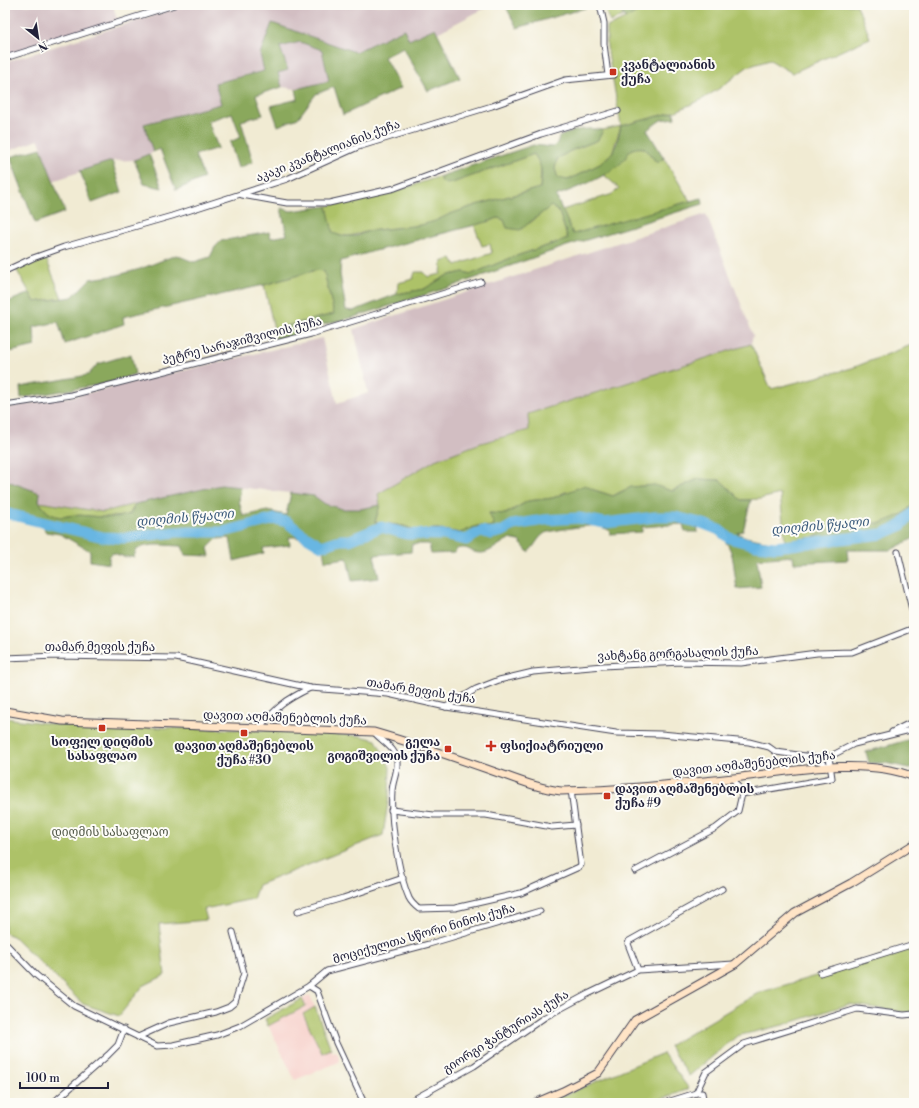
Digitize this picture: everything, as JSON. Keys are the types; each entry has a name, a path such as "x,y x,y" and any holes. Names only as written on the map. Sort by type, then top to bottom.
{"street":[{"path":"5,58 174,5"},
{"path":"600,5 604,22 604,44 608,74"},
{"name":"აკაკი კვანტალიანის ქუჩა","path":"5,271 33,258 64,247 172,216 288,180 358,147 400,133 492,106 565,80 608,74 614,75"},
{"path":"240,194 287,203 329,203 396,188 540,134 618,111"},
{"name":"პეტრე სარაჯიშვილის ქუჩა","path":"5,405 71,395 311,334 481,282"},
{"path":"898,552 914,618"},
{"name":"ვახტანგ გორგასალის ქუჩა","path":"446,707 476,689 500,680 533,672 603,666 681,662 741,663 817,653 852,652 914,628"},
{"name":"თამარ მეფის ქუჩა","path":"5,658 57,656 176,658 310,688 388,694 446,707 616,733 661,734 749,742 769,747 776,752 813,757 830,768"},
{"path":"259,728 277,707 290,697 310,688"},
{"name":"დავით აღმაშენებლის ქუჩა","path":"5,711 62,720 374,732 421,746 550,790 652,786 853,766 903,772 914,777"},
{"path":"885,737 914,720"},
{"path":"742,794 832,778 828,757 854,744 914,729"},
{"path":"374,732 379,739 388,744 397,762 392,791 391,810 403,878 409,899 419,909 455,908 521,893 580,866 571,790"},
{"path":"635,872 716,828 738,811 742,794 733,778"},
{"path":"391,810 434,815 486,815 552,827 576,825"},
{"path":"535,1103 598,1073 635,1020 735,964 795,913 851,883 914,844"},
{"path":"298,911 403,878"},
{"path":"638,970 628,945 629,941 722,889"},
{"name":"მოციქულთა სწორი ნინოს ქუჩა","path":"5,943 36,975 74,1006 157,1046 173,1045 217,1034 253,1019 309,986 327,971 401,952 540,911"},
{"path":"138,1037 169,1023 216,1012 229,1007 235,1002 244,973 233,932"},
{"path":"820,973 914,944"},
{"name":"გიორგი ჭანტურიას ქუჩა","path":"407,1103 474,1066 545,1017 638,970 735,964"},
{"path":"309,986 317,991 336,1043 364,1103"},
{"path":"696,1093 706,1072 744,1044 857,1010 914,1014"},
{"path":"53,1103 94,1069 118,1045 124,1029"},
{"path":"664,1103 696,1093 702,1094 704,1103"}],"shaded area":[{"path":"5,5 113,5 117,20 5,55"},
{"path":"187,5 491,5 437,33 435,28 409,40 404,29 355,52 272,23 264,71 215,83 221,104 144,124 153,152 134,160 112,161 53,181 39,140 5,152 5,62"},
{"path":"300,42 322,50 329,81 296,89 282,87 278,73 288,70 280,47"},
{"path":"706,214 753,335 751,344 528,414 529,430 481,443 435,460 380,505 360,509 342,509 325,504 314,496 221,485 104,512 39,502 40,493 5,480 5,408 75,396 322,338 337,403 368,393 354,329"},
{"path":"310,995 332,1052 336,1051 340,1059 339,1062 295,1080 265,1019"}],"green space":[{"path":"505,5 595,5 517,28"},
{"path":"603,5 618,5 623,16 610,22"},
{"path":"620,5 648,5 625,19"},
{"path":"648,5 857,5 870,38 792,73 770,60 747,67 720,88 701,100 674,112 621,126 607,47 607,27 625,19"},
{"path":"272,23 355,52 404,29 409,40 435,28 460,78 428,91 403,47 384,57 401,88 343,115 334,87 316,94 298,118 278,126 271,106 298,99 296,89 329,81 322,50 300,42 280,47 288,70 278,73 282,87 256,95 263,115 241,121 253,162 238,168 230,142 241,137 232,113 208,121 218,148 195,155 204,178 176,190 160,149 153,152 144,124 221,104 215,83 264,71 260,54"},
{"path":"674,112 675,118 661,120 647,130 664,158 657,163 645,148 635,148 629,152 619,165 604,175 589,183 556,196 573,234 702,198 703,204 567,246 450,287 351,318 313,327 310,331 276,341 274,329 334,314 324,271 316,270 264,285 123,317 124,324 65,344 58,322 34,327 35,346 10,352 5,336 5,303 30,293 35,302 72,297 90,279 118,275 140,269 176,255 194,262 210,257 215,247 221,241 269,232 271,238 287,235 281,208 291,211 327,206 333,233 341,236 356,236 369,231 421,225 476,205 540,188 541,174 539,163 534,154 452,183 446,184 440,180 441,176 533,145 553,147 557,143 559,137 575,131 586,129 603,130 598,140 570,151 557,159 555,169 558,178 568,180 600,164 612,153 617,143 621,126","holes":["551,206 559,212 568,239 513,257 472,274 463,272 446,276 424,289 397,294 353,311 346,310 340,274 341,261 498,218 504,220 507,228 520,230"]},
{"path":"621,126 612,153 600,164 568,180 558,179 555,169 557,159 570,151 598,140 603,130"},
{"path":"636,147 645,148 657,163 664,158 690,201 573,235 562,210 613,194 619,188 604,175 621,163 628,152"},
{"path":"41,148 65,212 35,223 10,157"},
{"path":"149,154 162,188 144,184 134,160"},
{"path":"534,154 541,165 540,188 464,209 427,224 347,236 332,233 327,206 393,192 441,176 440,180 452,183"},
{"path":"112,161 122,192 92,203 80,171"},
{"path":"551,205 559,212 568,239 513,257 472,274 463,272 446,276 424,289 397,294 398,283 413,279 415,272 424,272 428,277 441,274 442,262 452,258 456,265 492,253 490,244 482,246 474,225 498,218 530,223"},
{"path":"45,256 62,298 35,302 16,269"},
{"path":"316,270 324,271 334,314 274,329 264,285"},
{"path":"751,344 771,389 852,368 914,344 914,503 903,514 881,523 852,524 814,537 785,541 780,494 760,499 741,500 720,480 698,479 672,491 656,487 642,486 628,489 613,496 594,490 565,492 553,498 528,501 505,514 489,513 495,524 490,527 477,526 460,533 438,529 415,530 404,526 375,522 380,505 378,494 435,460 481,443 529,430 528,414"},
{"path":"131,354 135,374 109,383 21,398 20,387 88,375 98,364"},
{"path":"698,479 720,480 741,500 751,500 743,531 737,533 746,537 775,543 814,537 838,524 881,523 903,514 914,503 914,538 891,550 847,550 848,560 794,563 793,556 757,559 761,587 737,589 732,557 726,542 710,530 697,525 698,532 685,532 683,524 642,527 642,532 610,534 609,530 599,526 554,531 542,535 528,552 519,541 509,539 483,553 476,553 461,548 456,549 455,553 431,554 429,544 412,544 411,552 374,555 379,578 352,581 347,558 325,561 323,549 296,537 289,537 290,545 263,548 264,553 234,561 230,538 217,539 208,548 210,556 185,555 182,546 152,545 136,550 134,557 125,557 113,553 109,556 109,564 90,561 90,551 60,534 46,532 42,526 5,517 5,480 40,493 39,502 45,510 53,515 62,517 77,515 104,517 124,516 130,514 135,504 221,485 241,487 239,501 243,516 267,511 286,515 291,493 314,496 325,504 342,509 360,509 380,505 375,522 404,526 415,530 438,529 460,533 477,526 489,527 494,525 489,513 506,514 528,501 553,498 585,485 594,490 613,496 631,487 654,485 672,491"},
{"path":"39,502 103,512 135,504 130,514 124,516 104,517 77,515 62,517 49,513"},
{"name":"დიღმის სასაფლაო","path":"5,718 60,725 291,731 361,736 376,740 390,767 389,796 383,835 258,885 253,899 204,909 207,920 159,924 165,975 143,986 119,1016 83,1004 13,936 5,933"},
{"path":"914,738 914,769 885,763 869,763 866,752"},
{"path":"914,945 914,1014 849,1004 783,1025 737,1036 689,1076 669,1046 758,993 890,954"},
{"path":"302,999 306,1006 268,1026 265,1019"},
{"path":"315,1007 331,1049 322,1053 303,1014"},
{"path":"663,1053 689,1089 650,1103 546,1103"}],"waterway":[{"name":"დიღმის წყალი","path":"5,513 103,537 123,538 176,532 223,532 275,519 287,522 302,534 322,546 340,540 350,540 381,527 407,534 443,535 466,540 482,531 491,534 503,531 513,525 544,520 579,518 605,523 655,517 676,517 704,524 719,530 729,538 756,545 775,547 882,534 900,526 914,512"}],"place":[{"name":"კვანტალიანის ქუჩა","path":"613,72"},
{"name":"სოფელ დიღმის სასაფლაო","path":"102,728"},
{"name":"დავით აღმაშენებლის ქუჩა #30","path":"244,733"},
{"name":"ფსიქიატრიული","path":"491,746"},
{"name":"გელა გოგიშვილის ქუჩა","path":"448,749"},
{"name":"დავით აღმაშენებლის ქუჩა #9","path":"607,796"}]}
